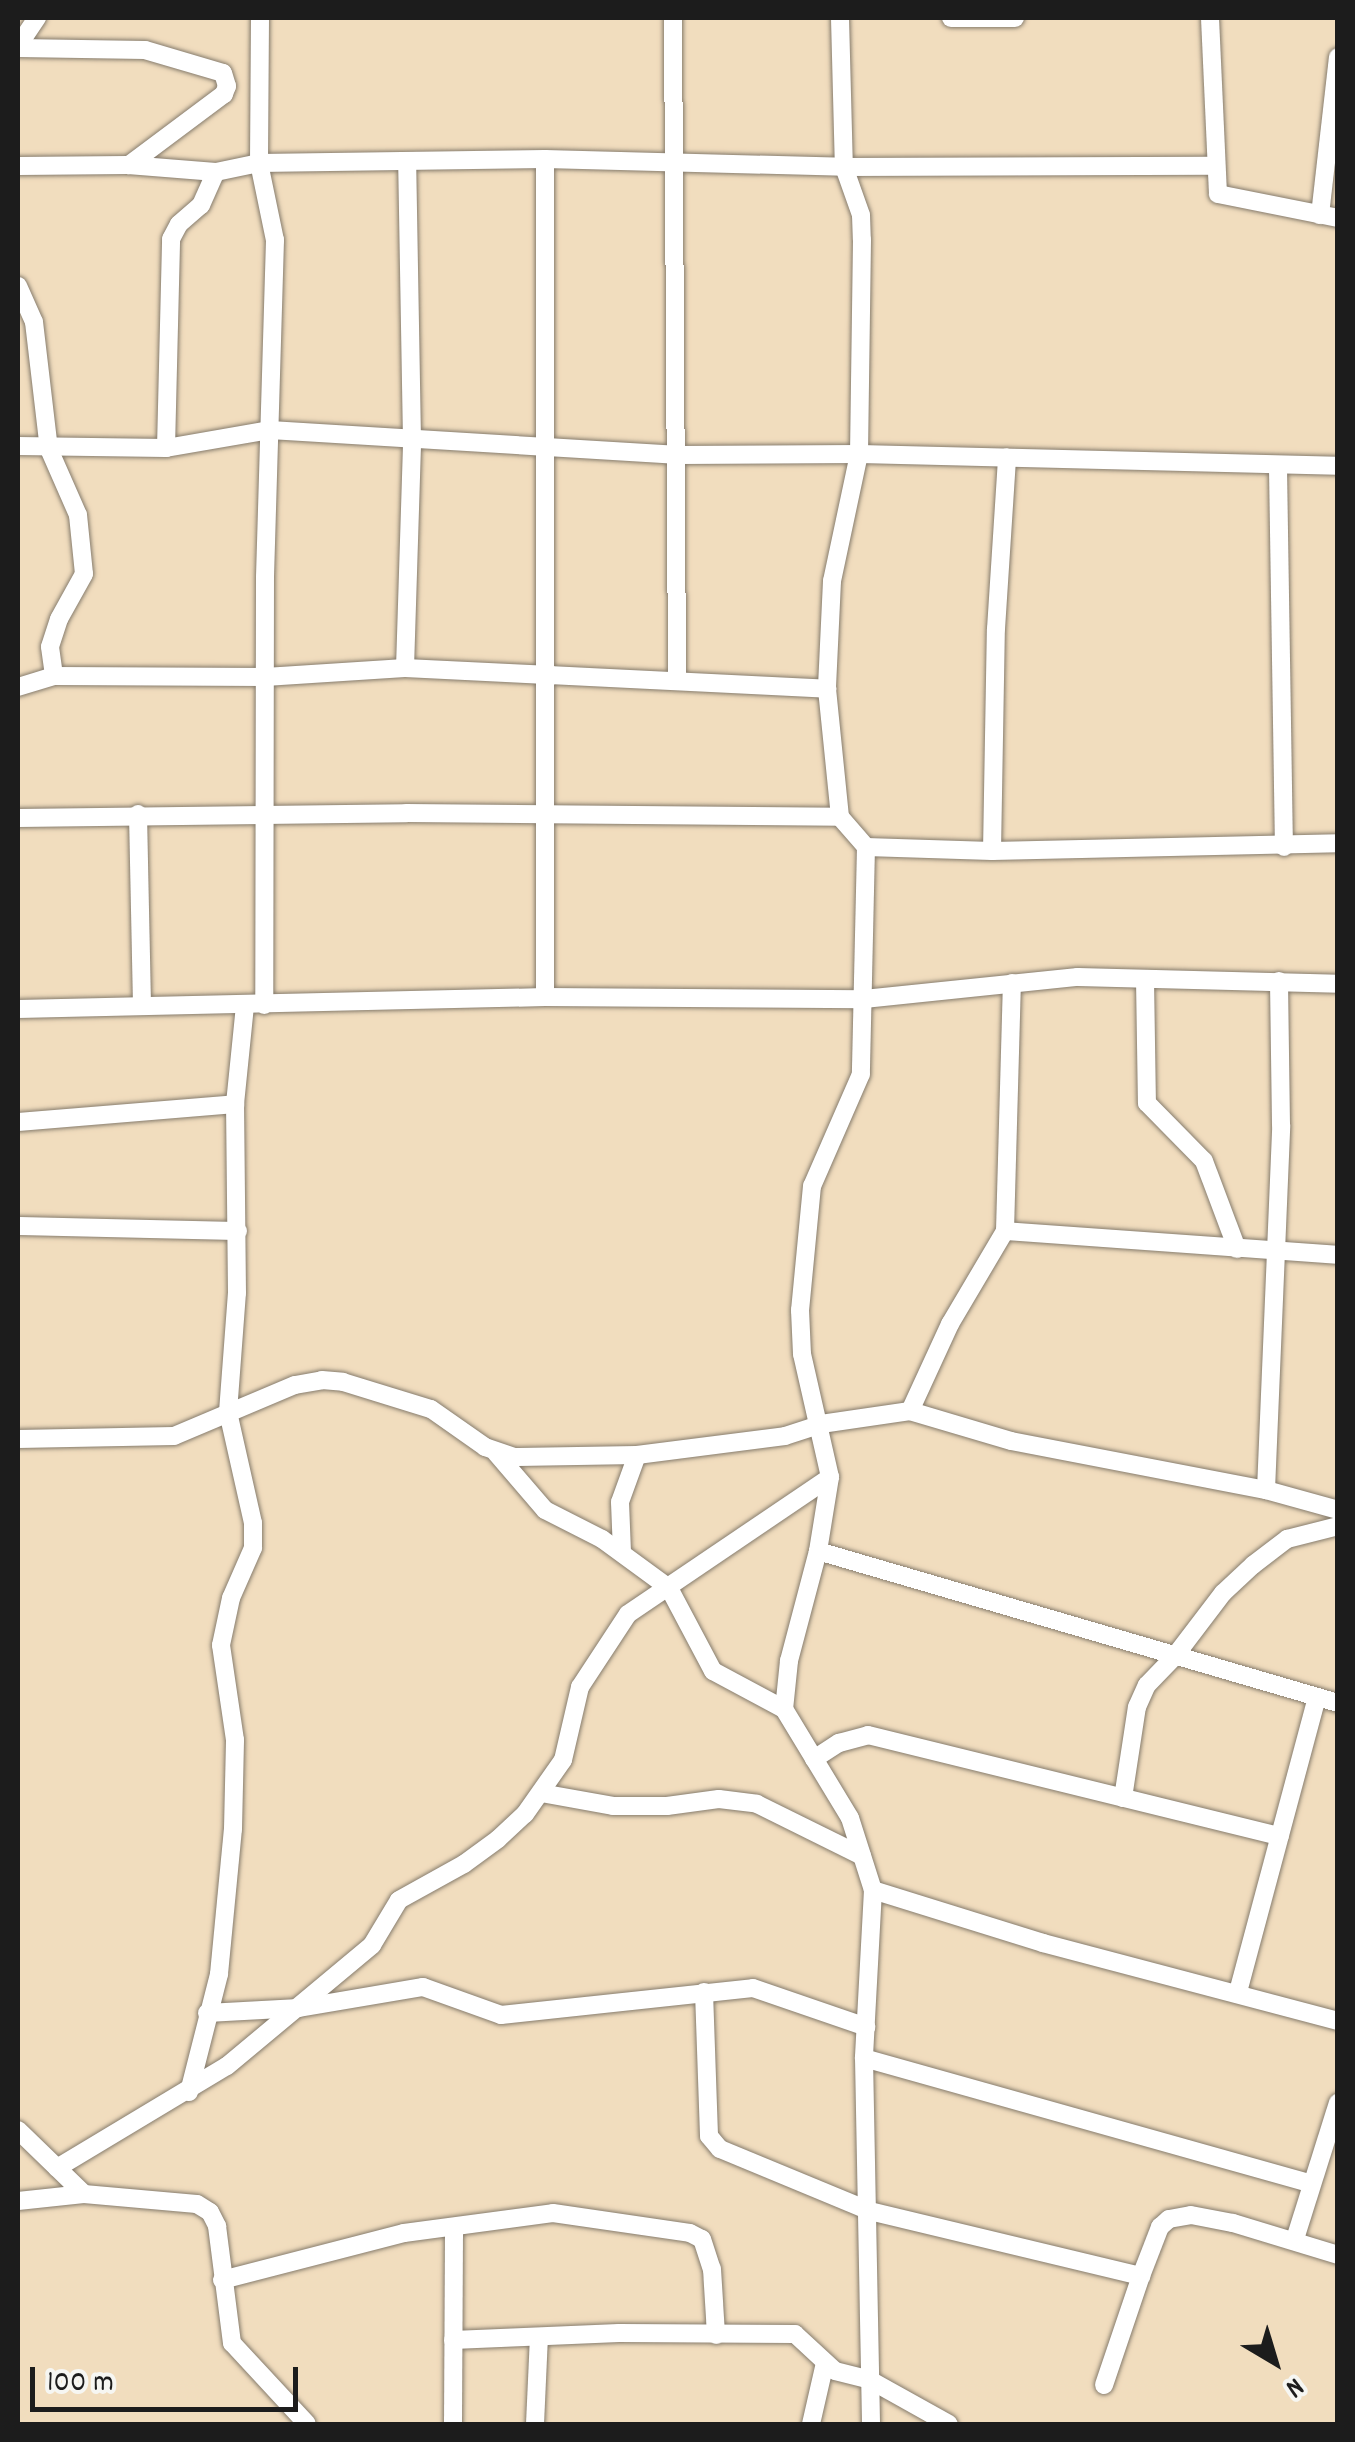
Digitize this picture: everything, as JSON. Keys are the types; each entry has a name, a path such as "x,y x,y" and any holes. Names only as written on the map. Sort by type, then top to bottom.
{"street":[{"path":"18,47 38,18"},
{"path":"189,2092 220,1974 237,1774 221,1645 231,1598 254,1548 253,1523 228,1412 238,1231 235,1104 255,1006 268,814 264,676 275,240 259,162 260,18"},
{"path":"673,18 672,164 679,454 677,680"},
{"path":"784,1709 789,1661 818,1551 830,1477 802,1354 800,1310 812,1186 861,1074 864,999 866,847 840,817 826,690 832,581 858,454 861,228 844,167 840,18"},
{"path":"951,18 1016,18"},
{"path":"1198,18 1210,18 1218,194 1228,199 1329,217 1338,56"},
{"path":"18,47 146,50 223,72 224,94 128,165"},
{"path":"545,158 545,998"},
{"path":"18,166 128,165 216,172 259,162 545,158 844,167 1216,166"},
{"path":"405,668 412,440 407,161"},
{"path":"166,448 171,239 179,224 200,206 216,172"},
{"path":"18,286 50,449 78,515 84,574 59,619 50,647 54,676"},
{"path":"18,446 166,448 270,430 546,450 1007,456 1278,468 1338,466"},
{"path":"992,850 996,629 1007,456"},
{"path":"1278,468 1284,847"},
{"path":"18,687 54,676 264,676 405,668 826,690"},
{"path":"18,818 138,814 840,817"},
{"path":"138,814 142,1003"},
{"path":"866,847 992,850 1338,843"},
{"path":"18,1009 142,1003 255,1006 545,998 864,999 1078,977 1338,984"},
{"path":"1145,979 1147,1103 1204,1161 1238,1249"},
{"path":"1266,1490 1277,1252 1279,981"},
{"path":"910,1411 950,1324 1005,1231 1012,983"},
{"path":"18,1122 235,1104"},
{"path":"18,1226 238,1231"},
{"path":"1005,1231 1338,1254"},
{"path":"18,1438 174,1436 295,1385 344,1382 431,1409 496,1452 545,1510 622,1552 669,1588 714,1671 784,1709 850,1818 873,1890 864,2058 870,2211 870,2424"},
{"path":"496,1452 514,1457 637,1456 786,1436 820,1424 910,1411 1011,1441 1266,1490 1338,1510"},
{"path":"622,1552 620,1502 637,1456"},
{"path":"57,2168 189,2092 299,2008 372,1944 399,1900 464,1864 526,1814 563,1760 580,1687 628,1614 830,1477"},
{"path":"1123,1798 1138,1707 1147,1685 1175,1656 1223,1593 1253,1565 1287,1539 1338,1526"},
{"path":"818,1551 1338,1702"},
{"path":"1238,1992 1318,1698"},
{"path":"814,1758 868,1734 1280,1836"},
{"path":"541,1794 612,1806 667,1806 719,1800 757,1804 862,1856"},
{"path":"873,1890 1043,1943 1338,2021"},
{"path":"207,2014 299,2008 423,1987 501,2016 753,1988 866,2027"},
{"path":"704,1992 709,2136 735,2158 870,2211 1141,2276"},
{"path":"864,2058 1309,2183"},
{"path":"1294,2239 1338,2103"},
{"path":"18,2130 84,2194"},
{"path":"18,2201 84,2194 197,2204 210,2212 217,2226 232,2343 307,2424"},
{"path":"222,2280 404,2233 454,2229 535,2212 690,2233 708,2246 716,2335"},
{"path":"1104,2385 1160,2227 1169,2219 1191,2215 1294,2239 1338,2255"},
{"path":"453,2424 454,2229"},
{"path":"454,2340 795,2334 835,2372 870,2380 949,2424"},
{"path":"535,2424 540,2337"},
{"path":"811,2424 825,2363"}]}
